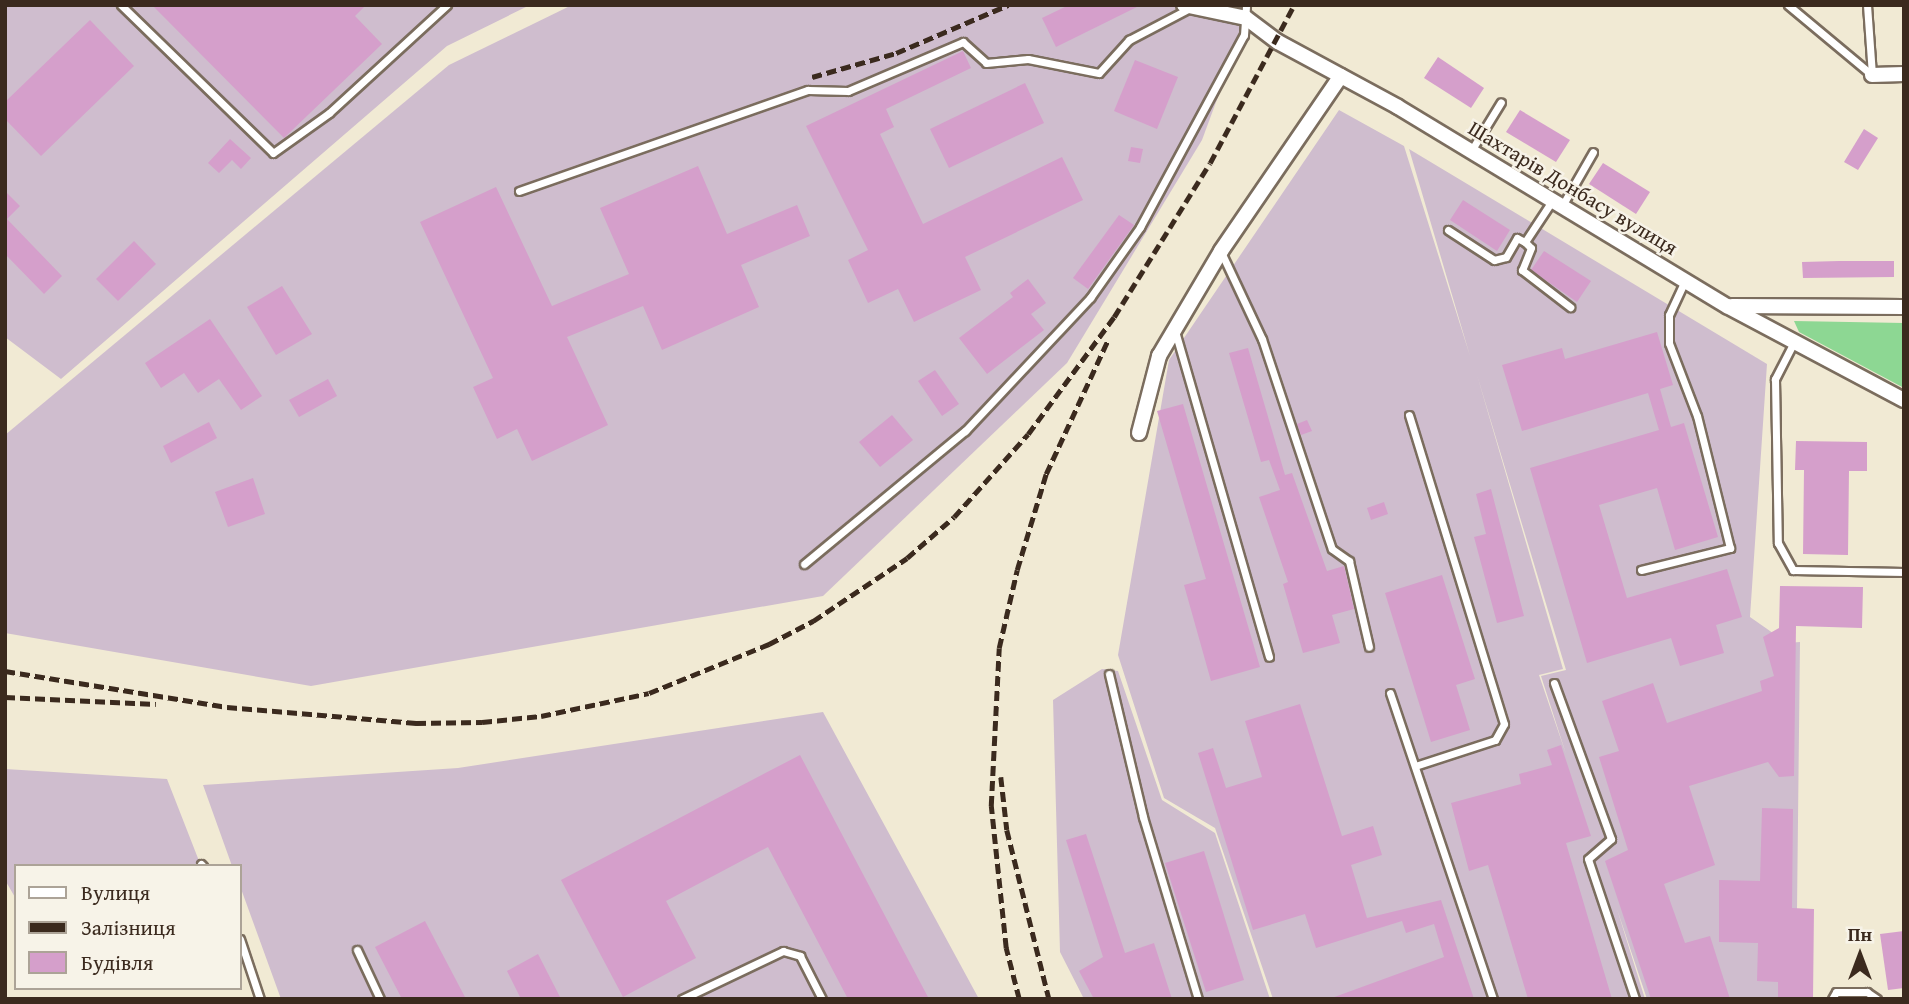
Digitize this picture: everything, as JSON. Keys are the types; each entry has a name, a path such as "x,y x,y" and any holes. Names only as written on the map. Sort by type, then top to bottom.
{"street":[{"path":"1186,7 1246,12"},
{"name":"Шахтарів Донбасу вулиця","path":"1246,12 1278,42 1398,107 1727,306 1904,400"},
{"path":"1872,75 1904,74"},
{"path":"1139,433 1149,384 1174,330 1221,251 1341,76"},
{"path":"1727,306 1904,307"}],"lane":[{"path":"121,5 273,153 329,113 447,5"},
{"path":"1788,5 1872,75"},
{"path":"1867,5 1872,75"},
{"path":"519,191 808,90 848,91 963,42 986,63 1028,59 1099,74 1129,40 1186,7"},
{"path":"804,564 965,432 1090,298 1140,227 1244,35 1246,12"},
{"path":"1471,150 1501,102"},
{"path":"1525,242 1593,152"},
{"path":"1448,230 1494,260 1506,257 1517,238 1525,242 1531,248 1522,270 1570,307"},
{"path":"1221,251 1233,285 1262,339 1332,549 1349,561 1368,647"},
{"path":"1642,570 1730,548 1697,416 1670,343 1668,315 1685,281"},
{"path":"1174,330 1269,657"},
{"path":"1794,342 1775,379 1778,543 1793,570 1904,572"},
{"path":"1409,415 1504,724 1495,740 1415,766"},
{"path":"1110,674 1143,817 1198,999"},
{"path":"1554,682 1611,839 1588,859 1635,999"},
{"path":"1390,693 1493,999"},
{"path":"242,945 260,999"},
{"path":"356,950 380,999"},
{"path":"682,999 783,951 800,956 822,999"},
{"path":"1832,999 1836,992 1867,992 1877,999"}],"shaded area":[{"path":"5,5 530,5 447,46 61,379 5,337"},
{"path":"572,5 1252,5 1202,140 1067,363 823,596 311,686 5,633 5,435 449,65"},
{"path":"1339,110 1404,146 1470,356 1409,149 1767,364 1750,617 1787,643 1800,642 1796,999 1647,999 1617,909 1645,999 1273,999 1215,828 1164,798 1118,655 1169,360","holes":["1477,375 1566,670 1541,676 1566,754 1539,675 1563,669"]},
{"path":"1102,669 1118,671 1162,800 1215,833 1270,999 1084,999 1060,952 1053,700"},
{"path":"823,712 979,999 281,999 242,892 242,864 231,864 203,785 458,768"},
{"path":"5,769 167,779 200,864 14,864 14,896 5,880"}],"green space":[{"path":"1794,321 1904,323 1904,388 1799,332"}],"building":[{"path":"152,5 366,5 355,16 382,44 284,138"},
{"path":"1069,5 1141,5 1056,47 1042,18"},
{"path":"90,20 134,66 41,156 5,119 5,102"},
{"path":"963,51 971,68 886,109 894,127 880,134 923,224 1062,157 1083,200 965,257 981,290 914,322 898,289 868,303 848,260 868,250 806,126"},
{"path":"1438,57 1484,88 1471,108 1424,78"},
{"path":"1135,60 1178,77 1157,129 1114,111"},
{"path":"1025,83 1044,123 949,168 930,129"},
{"path":"1520,110 1570,140 1556,162 1506,132"},
{"path":"1864,129 1878,138 1858,170 1844,162"},
{"path":"230,139 251,158 241,169 232,160 219,173 208,163"},
{"path":"1131,147 1143,149 1140,163 1128,161"},
{"path":"1603,163 1650,192 1636,214 1589,184"},
{"path":"698,166 727,234 797,205 810,236 741,265 759,307 662,350 643,306 567,337 608,425 532,461 517,429 497,439 473,387 493,378 420,222 496,187 552,306 629,274 600,208"},
{"path":"5,191 20,206 7,219 62,276 44,294 5,254"},
{"path":"1463,200 1510,230 1497,251 1450,220"},
{"path":"1119,215 1134,225 1088,289 1073,278"},
{"path":"134,241 156,264 118,301 96,279"},
{"path":"1544,251 1591,281 1577,302 1531,270"},
{"path":"1894,261 1894,277 1803,278 1802,262"},
{"path":"1028,279 1046,303 1031,314 1044,330 987,374 959,338 1013,297 1010,293"},
{"path":"282,286 312,334 276,355 247,307"},
{"path":"210,319 262,396 241,410 219,379 198,393 184,373 161,388 145,363"},
{"path":"1657,332 1673,385 1660,389 1671,427 1684,423 1718,537 1675,550 1657,488 1599,505 1627,598 1727,569 1742,617 1716,625 1724,653 1680,666 1671,638 1587,663 1530,468 1659,430 1648,393 1522,431 1502,365 1562,348 1565,359"},
{"path":"1248,348 1285,475 1292,473 1327,571 1344,566 1354,609 1332,615 1340,643 1303,653 1283,584 1288,582 1259,497 1280,490 1269,460 1261,462 1229,353"},
{"path":"935,370 959,404 942,416 918,381"},
{"path":"328,379 337,396 299,417 289,400"},
{"path":"1183,404 1260,667 1211,681 1184,585 1206,579 1157,411"},
{"path":"892,415 913,440 880,467 859,442"},
{"path":"1307,420 1312,431 1301,435 1297,424"},
{"path":"209,422 217,438 171,463 163,446"},
{"path":"1796,441 1867,442 1867,471 1849,471 1848,555 1803,554 1804,470 1795,470"},
{"path":"253,478 265,514 228,527 215,492"},
{"path":"1491,489 1524,616 1497,623 1474,537 1486,534 1476,494"},
{"path":"1384,502 1388,514 1371,520 1367,508"},
{"path":"1442,575 1475,679 1456,685 1470,730 1431,742 1385,593"},
{"path":"1780,586 1863,587 1862,628 1796,626 1794,776 1779,777 1768,762 1689,786 1715,865 1664,884 1685,943 1710,936 1730,999 1651,999 1605,861 1628,850 1599,757 1619,751 1602,701 1653,683 1667,723 1762,691 1760,681 1774,676 1763,637 1779,628"},
{"path":"1300,704 1342,836 1373,826 1382,855 1351,865 1367,918 1441,900 1474,999 1329,999 1444,957 1434,924 1406,933 1402,921 1316,948 1305,914 1253,930 1198,753 1213,748 1226,788 1262,777 1245,721"},
{"path":"1561,745 1591,836 1566,843 1612,999 1528,999 1488,865 1469,871 1451,803 1521,784 1519,774 1552,765 1547,750"},
{"path":"800,755 929,999 848,999 768,847 666,901 696,958 623,997 561,880"},
{"path":"1762,808 1793,809 1792,908 1814,909 1813,999 1778,999 1778,982 1757,981 1758,943 1719,942 1719,880 1760,881"},
{"path":"1086,834 1125,953 1154,943 1172,999 1094,999 1079,971 1103,957 1066,840"},
{"path":"1204,851 1244,980 1206,992 1165,863"},
{"path":"425,921 466,999 402,999 375,947"},
{"path":"1904,931 1904,988 1888,990 1880,934"},
{"path":"538,954 561,999 521,999 507,971"}],"railway":[{"path":"812,77 896,53 1008,5"},
{"path":"5,671 227,707 416,723 482,722 541,716 649,693 769,644 813,621 907,558 954,517 1028,434 1114,317 1210,163 1294,5"},
{"path":"1019,999 1006,948 991,806 999,648 1017,570 1046,474 1108,340"},
{"path":"5,697 156,704"},
{"path":"1001,777 1007,830 1049,999"}]}
